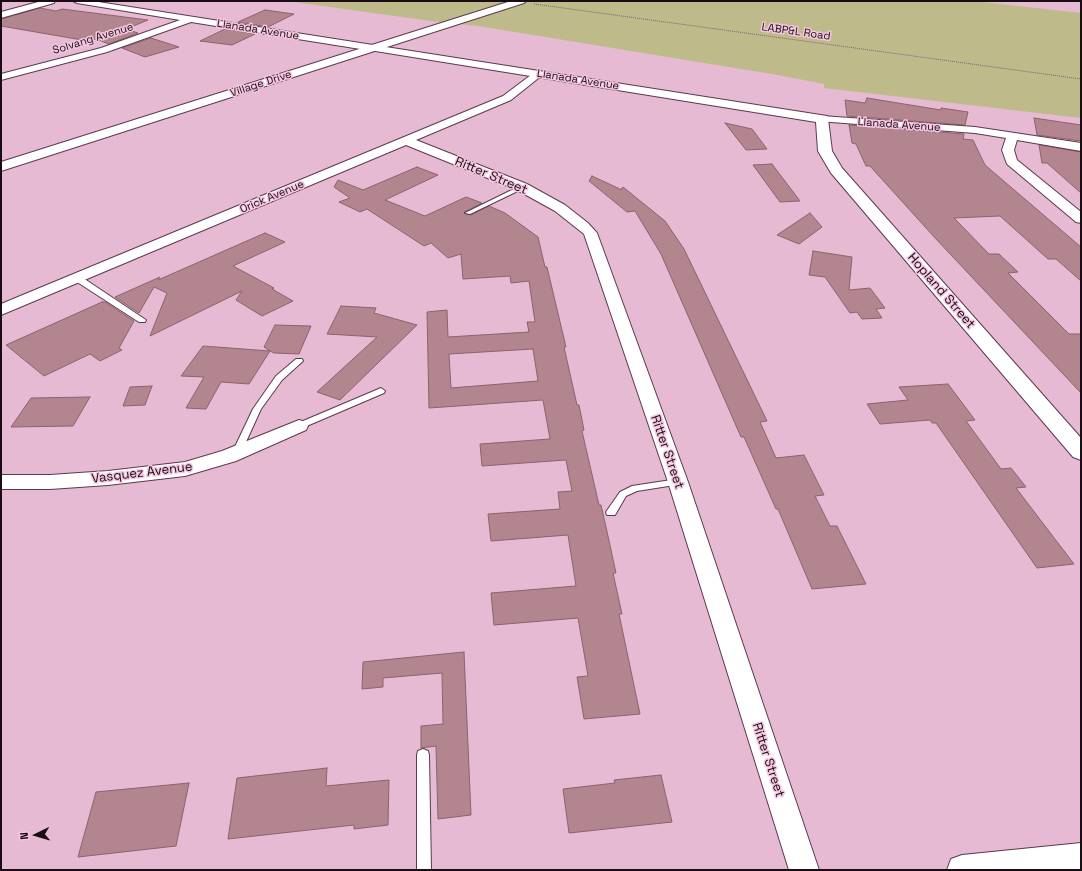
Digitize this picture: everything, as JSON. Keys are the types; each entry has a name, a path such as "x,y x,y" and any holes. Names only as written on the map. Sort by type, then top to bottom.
{"street":[{"path":"1,15 52,1"},
{"name":"Llanada Avenue","path":"77,1 822,119 975,130 1081,147"},
{"name":"Village Drive","path":"1,167 520,2"},
{"name":"Solvang Avenue","path":"1,77 104,50 190,19"},
{"name":"Orick Avenue","path":"1,310 507,98 538,74"},
{"name":"Hopland Street","path":"822,119 825,151 836,170 1081,452"},
{"path":"1012,136 1008,150 1012,161 1024,173 1081,219"},
{"name":"Ritter Street","path":"407,141 522,187 560,208 590,233 678,482 804,870"},
{"name":"Vasquez Avenue","path":"1,482 57,482 185,469 237,453 299,426"},
{"path":"962,870 1081,858"}],"lane":[{"path":"468,213 522,187"},
{"path":"78,278 142,320"},
{"path":"237,453 257,409 279,378 299,361"},
{"path":"299,426 381,391"},
{"path":"611,512 623,494 635,488 678,482"},
{"path":"424,754 424,870"}],"path":[{"name":"LABP&L Road","path":"520,2 1081,79"}],"shaded area":[{"path":"287,1 973,1 1081,13 1081,118 824,88 824,84 778,75 478,26"}],"building":[{"path":"40,8 56,11 62,9 148,20 126,29 138,33 109,44 96,39 88,41 1,26 1,19"},
{"path":"265,10 294,14 268,27 238,22"},
{"path":"225,29 255,34 232,45 200,41"},
{"path":"151,38 179,47 145,57 122,48"},
{"path":"867,98 941,110 941,108 968,112 965,125 847,116 845,100 865,103"},
{"path":"1034,118 1081,125 1081,141 1037,135"},
{"path":"725,123 752,129 767,149 746,150"},
{"path":"849,125 964,134 963,139 973,140 985,165 1081,247 1081,281 1056,259 1048,259 1000,216 954,218 989,254 999,254 1018,272 1008,273 1069,334 1081,334 1081,393 936,239 870,166 866,166 856,144 852,143"},
{"path":"1039,145 1081,152 1081,193 1047,163 1042,163"},
{"path":"772,164 800,201 780,202 753,165"},
{"path":"417,167 438,175 385,200 425,216 466,197 482,203 464,212 465,214 471,215 489,206 505,213 538,237 545,267 547,267 566,347 564,347 584,430 582,431 599,505 601,505 616,573 613,573 622,614 619,614 640,714 584,719 577,677 588,676 578,618 494,625 491,593 576,586 568,535 491,541 488,514 560,509 558,492 572,491 566,460 482,466 480,444 550,439 543,400 429,408 427,312 447,310 448,337 529,332 527,322 535,322 529,281 511,283 510,276 463,279 461,254 448,258 431,243 424,246 367,209 360,212 339,202 350,198 334,187 338,180 363,190","holes":["533,349 538,381 451,388 449,354"]},
{"path":"592,176 622,190 621,189 623,187 665,221 684,249 767,421 760,422 776,458 804,455 824,495 815,496 830,526 837,526 866,584 812,589 778,509 776,509 744,437 741,437 661,254 635,211 627,212 589,181"},
{"path":"810,213 822,227 799,244 777,235"},
{"path":"265,233 285,242 233,266 274,288 272,289 293,301 262,316 236,300 242,291 150,336 167,293 154,287 139,313 115,297 160,277 158,280"},
{"path":"813,251 852,257 849,290 870,288 885,308 876,309 882,318 862,319 857,312 850,313 825,277 809,275"},
{"path":"105,302 134,321 119,348 122,350 100,361 90,354 44,376 6,345"},
{"path":"341,306 376,308 374,313 417,325 340,400 317,392 377,337 327,334"},
{"path":"275,325 311,326 299,354 274,353 264,347"},
{"path":"203,346 270,351 249,384 221,382 206,409 186,408 204,377 181,376"},
{"path":"948,384 975,420 966,421 1001,469 1011,468 1026,487 1016,488 1074,564 1037,568 936,423 932,423 930,420 880,424 867,404 908,400 899,387"},
{"path":"152,386 145,405 123,406 130,387"},
{"path":"90,397 73,426 11,427 31,398"},
{"path":"464,652 471,815 438,819 436,746 421,748 421,726 443,724 442,673 383,678 383,687 362,689 363,662"},
{"path":"327,768 326,786 389,780 388,825 354,829 354,825 228,839 237,778"},
{"path":"661,775 672,822 569,833 563,789 615,783 614,780"},
{"path":"189,783 176,846 78,857 96,792"}]}
